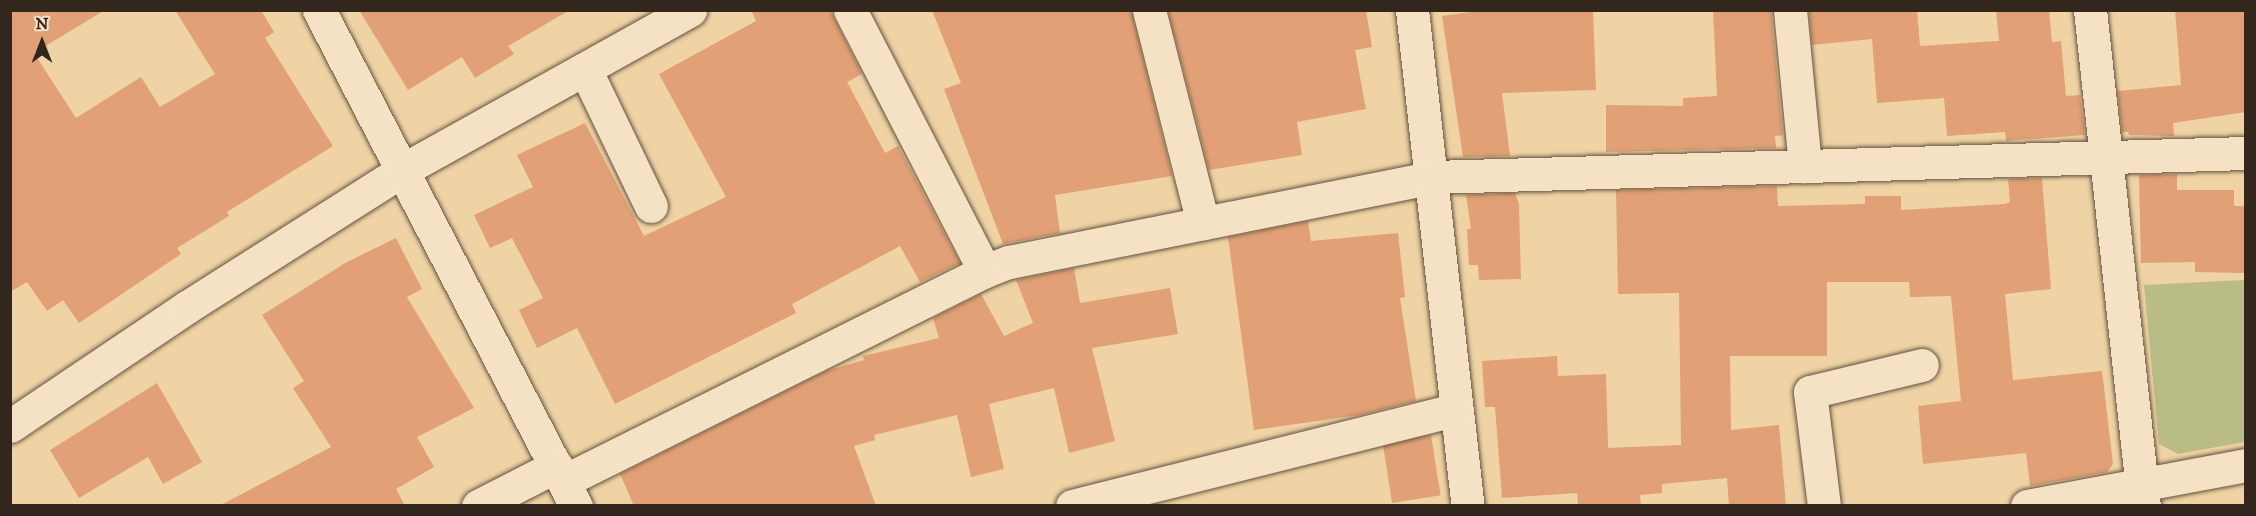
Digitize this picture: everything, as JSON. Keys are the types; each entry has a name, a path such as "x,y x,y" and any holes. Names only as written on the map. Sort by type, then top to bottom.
{"street":[{"path":"319,10 565,484"},
{"path":"10,426 187,307 401,171 690,10"},
{"path":"850,10 985,271"},
{"path":"1149,10 1203,224"},
{"path":"1412,10 1433,177 1455,410 1468,506"},
{"path":"1790,10 1805,166"},
{"path":"2090,10 2143,495"},
{"path":"585,69 651,206"},
{"path":"478,506 565,484 985,271 1010,262 1433,177 2106,159 2246,153"},
{"path":"1824,506 1810,393 1922,366"},
{"path":"1072,506 1455,410"},
{"path":"2027,506 2143,495 2246,465"}],"green space":[{"path":"2245,280 2245,442 2178,454 2159,444 2144,285"}],"building":[{"path":"10,10 105,10 34,53 76,118 141,77 160,107 215,74 175,10 261,10 274,32 265,38 333,146 227,212 229,216 177,248 181,254 79,323 63,300 47,311 27,282 10,292"},
{"path":"359,10 570,10 508,46 514,54 475,78 462,57 408,90"},
{"path":"751,10 830,10 862,74 847,82 885,153 898,146 960,263 920,282 900,246 792,304 796,313 615,404 577,328 537,348 519,310 543,298 512,238 490,248 474,215 533,187 517,155 585,123 644,236 726,197 659,74 756,21"},
{"path":"932,10 1131,10 1172,176 1055,195 1060,233 1003,244 944,89 961,83"},
{"path":"1168,10 1366,10 1372,47 1355,50 1366,109 1297,122 1302,155 1209,170"},
{"path":"1485,10 1593,10 1596,90 1502,93 1510,156 1463,157 1442,16"},
{"path":"1713,10 1771,10 1783,135 1775,136 1776,148 1606,152 1606,105 1683,106 1683,98 1717,96"},
{"path":"1809,10 1917,10 1920,46 1999,41 1996,10 2049,10 2052,42 2061,41 2066,96 2080,95 2085,135 2006,141 2005,132 1947,136 1944,98 1877,103 1872,39 1812,45"},
{"path":"2175,10 2246,10 2246,112 2173,123 2174,136 2129,135 2128,132 2122,132 2118,91 2181,85"},
{"path":"2177,174 2177,190 2234,190 2234,206 2246,206 2246,273 2195,272 2195,262 2141,263 2139,175"},
{"path":"2042,178 2051,289 2005,294 2013,380 2102,371 2113,464 2107,472 2030,486 2026,453 1923,464 1918,406 1961,401 1951,296 1910,297 1909,282 1827,282 1827,356 1730,356 1731,430 1779,425 1786,506 1729,506 1727,478 1662,484 1662,493 1640,495 1641,506 1578,506 1577,493 1502,498 1495,407 1485,407 1482,361 1557,356 1558,376 1606,374 1608,448 1681,445 1679,293 1618,294 1616,190 1777,186 1778,206 1865,204 1865,196 1901,196 1901,210 2004,204 2010,202 2008,179"},
{"path":"1515,193 1519,204 1521,279 1479,280 1478,265 1469,265 1467,229 1471,229 1466,195"},
{"path":"1308,221 1311,241 1398,233 1405,297 1400,298 1416,401 1359,415 1254,430 1228,237"},
{"path":"396,238 422,289 407,297 474,408 417,437 434,467 396,489 405,506 219,506 331,447 293,388 304,381 262,315 347,262"},
{"path":"1074,268 1080,303 1170,288 1178,334 1092,348 1115,441 1069,453 1054,388 989,404 1004,469 971,477 957,415 874,435 875,440 854,446 876,506 634,506 620,474 826,371 864,360 863,356 939,338 933,318 981,294 1004,336 1033,323 1016,280"},
{"path":"157,383 202,462 163,484 148,457 79,498 50,450"},
{"path":"1431,435 1441,495 1392,503 1383,443"}]}
